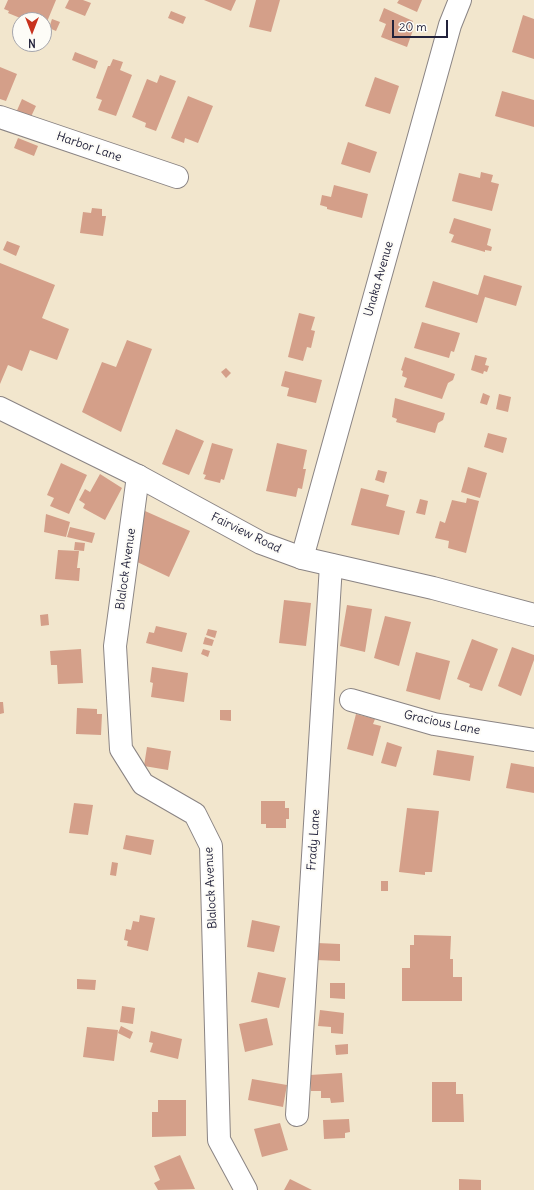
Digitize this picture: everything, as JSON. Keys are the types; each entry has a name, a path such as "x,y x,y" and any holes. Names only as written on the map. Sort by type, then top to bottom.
{"street":[{"name":"Unaka Avenue","path":"302,558 450,25 460,0"},
{"name":"Harbor Lane","path":"0,116 177,177"},
{"name":"Fairview Road","path":"0,408 138,476 261,543 302,558 432,588 534,615"},
{"name":"Blalock Avenue","path":"138,476 115,646 121,749 143,784 195,814 211,846 219,1140 246,1190"},
{"name":"Frady Lane","path":"297,1115 331,565"},
{"name":"Gracious Lane","path":"351,700 434,724 534,740"}],"building":[{"path":"8,0 56,0 51,12 12,12 12,15 8,13 9,11 4,9"},
{"path":"69,0 83,0 91,3 85,16 65,8"},
{"path":"204,0 236,0 231,11"},
{"path":"256,0 280,0 271,32 249,27"},
{"path":"399,0 422,0 417,12 397,3"},
{"path":"384,8 413,21 410,29 413,30 407,47 381,37 386,24 379,21"},
{"path":"171,11 186,17 183,24 168,18"},
{"path":"523,15 534,19 534,59 512,52"},
{"path":"52,19 60,22 56,31 52,29"},
{"path":"75,52 98,61 95,69 72,60"},
{"path":"113,59 123,62 120,70 132,75 116,116 98,110 102,100 96,98 108,66 110,66"},
{"path":"0,67 17,74 6,101 0,99"},
{"path":"160,75 176,81 156,131 145,127 146,123 132,117 147,79 157,83"},
{"path":"375,77 399,86 390,114 365,106"},
{"path":"502,91 534,100 534,127 495,116"},
{"path":"188,96 213,106 198,143 185,138 184,143 171,138"},
{"path":"22,99 36,106 29,121 15,115"},
{"path":"18,138 38,146 34,156 14,148"},
{"path":"348,142 377,152 370,173 341,164"},
{"path":"481,172 493,175 491,182 499,184 492,211 452,201 459,173 480,178"},
{"path":"334,185 368,194 362,218 327,209 327,207 320,205 322,195 331,197"},
{"path":"92,208 102,209 102,216 106,216 103,236 80,233 83,212 91,213"},
{"path":"454,218 491,229 487,245 492,247 491,251 485,250 485,252 451,242 454,235 449,233"},
{"path":"7,241 20,246 16,256 3,250"},
{"path":"0,263 55,285 42,318 69,329 57,360 30,350 22,371 8,365 0,384"},
{"path":"484,275 522,286 516,306 485,297 477,323 425,307 433,281 478,295"},
{"path":"299,313 315,317 311,330 315,331 311,348 307,347 303,361 288,357"},
{"path":"422,322 460,333 454,352 451,351 449,358 414,348"},
{"path":"127,340 152,349 121,432 82,412 102,362 116,367"},
{"path":"475,355 487,358 485,365 489,366 487,372 484,371 483,374 471,370"},
{"path":"405,357 455,374 453,380 448,383 442,399 404,387 407,378 402,376 403,371 401,370"},
{"path":"226,368 231,373 226,378 221,372"},
{"path":"285,371 322,380 316,403 287,396 289,388 281,386"},
{"path":"483,393 490,396 487,405 480,403"},
{"path":"499,394 511,397 508,412 496,409"},
{"path":"395,398 445,413 443,420 438,423 435,433 396,422 397,419 392,417"},
{"path":"176,429 204,441 189,475 162,464"},
{"path":"488,433 507,438 503,453 484,447"},
{"path":"212,443 233,449 224,480 221,479 220,483 204,479 206,475 203,474"},
{"path":"277,443 307,450 303,469 306,469 302,489 298,488 296,497 266,491"},
{"path":"61,463 87,475 69,514 50,506 54,498 47,495"},
{"path":"468,467 487,473 480,498 461,492"},
{"path":"378,470 387,472 384,483 375,480"},
{"path":"100,474 122,488 105,520 83,508 85,504 79,500 85,489 90,492"},
{"path":"361,488 389,495 386,506 405,511 399,535 351,525"},
{"path":"467,498 479,501 466,553 448,548 449,541 435,538 440,521 445,523 452,500 466,503"},
{"path":"420,499 428,501 425,515 416,513"},
{"path":"145,511 190,531 169,577 133,560"},
{"path":"46,514 70,522 66,537 44,532"},
{"path":"70,527 95,533 92,543 67,537"},
{"path":"75,542 85,543 84,551 74,550"},
{"path":"58,550 79,551 77,568 80,568 79,581 55,579"},
{"path":"284,600 311,603 306,646 279,643"},
{"path":"347,605 372,609 365,652 340,646"},
{"path":"48,614 49,625 41,626 40,615"},
{"path":"385,616 411,622 399,666 374,658"},
{"path":"156,626 187,633 182,652 146,643 149,632 154,633"},
{"path":"208,629 217,631 215,638 206,635"},
{"path":"205,637 214,640 212,646 203,644"},
{"path":"472,639 498,649 482,691 469,687 470,684 457,679"},
{"path":"512,647 534,655 534,660 521,696 498,686"},
{"path":"81,649 83,683 58,684 57,665 51,665 50,651"},
{"path":"203,649 210,651 208,657 201,654"},
{"path":"416,652 450,661 440,700 406,691"},
{"path":"152,667 188,673 184,702 151,697 153,683 150,682"},
{"path":"0,702 3,702 4,713 0,714"},
{"path":"77,708 97,709 97,714 102,714 101,735 76,734"},
{"path":"220,710 231,710 231,721 220,720"},
{"path":"356,714 375,719 373,724 381,726 373,756 347,749"},
{"path":"387,742 402,747 396,767 381,763"},
{"path":"147,747 171,751 168,770 144,766"},
{"path":"437,750 474,756 470,781 433,775"},
{"path":"511,763 534,767 534,793 506,788"},
{"path":"261,801 285,801 285,808 289,808 289,819 286,819 286,828 266,828 266,824 261,824"},
{"path":"74,803 93,805 88,835 69,833"},
{"path":"407,808 439,811 432,872 425,872 425,875 399,872"},
{"path":"126,835 154,840 151,855 123,849"},
{"path":"112,862 118,863 116,876 110,875"},
{"path":"381,881 388,881 388,891 381,891"},
{"path":"140,915 155,918 148,951 127,946 128,941 124,940 126,929 131,930 133,921 139,922"},
{"path":"252,920 280,926 274,952 247,947"},
{"path":"414,935 451,936 450,959 453,959 453,977 462,977 462,1001 402,1001 402,968 410,968 410,945 414,945"},
{"path":"317,943 340,944 340,961 316,960"},
{"path":"258,972 286,978 279,1008 251,1002"},
{"path":"77,979 96,980 95,990 77,989"},
{"path":"330,983 345,983 345,999 330,998"},
{"path":"122,1006 135,1008 133,1024 120,1022"},
{"path":"320,1010 344,1013 343,1034 331,1033 331,1027 318,1026"},
{"path":"267,1018 273,1045 245,1052 239,1024"},
{"path":"121,1026 133,1032 130,1039 118,1033"},
{"path":"87,1027 118,1030 114,1061 83,1057"},
{"path":"151,1031 182,1039 178,1059 150,1052 153,1043 149,1042"},
{"path":"348,1044 348,1054 336,1055 335,1045"},
{"path":"342,1073 344,1102 331,1103 330,1098 321,1098 321,1091 311,1091 310,1075"},
{"path":"252,1079 287,1085 283,1107 248,1100"},
{"path":"432,1082 456,1082 456,1094 463,1094 464,1122 432,1122"},
{"path":"158,1100 186,1100 186,1136 152,1137 152,1112 158,1112"},
{"path":"349,1119 350,1132 345,1133 345,1138 324,1139 323,1120"},
{"path":"280,1123 288,1150 262,1157 254,1129"},
{"path":"180,1155 195,1189 158,1190 154,1183 160,1180 154,1166"},
{"path":"290,1179 312,1190 284,1190"},
{"path":"459,1179 481,1180 481,1190 459,1190"}]}
